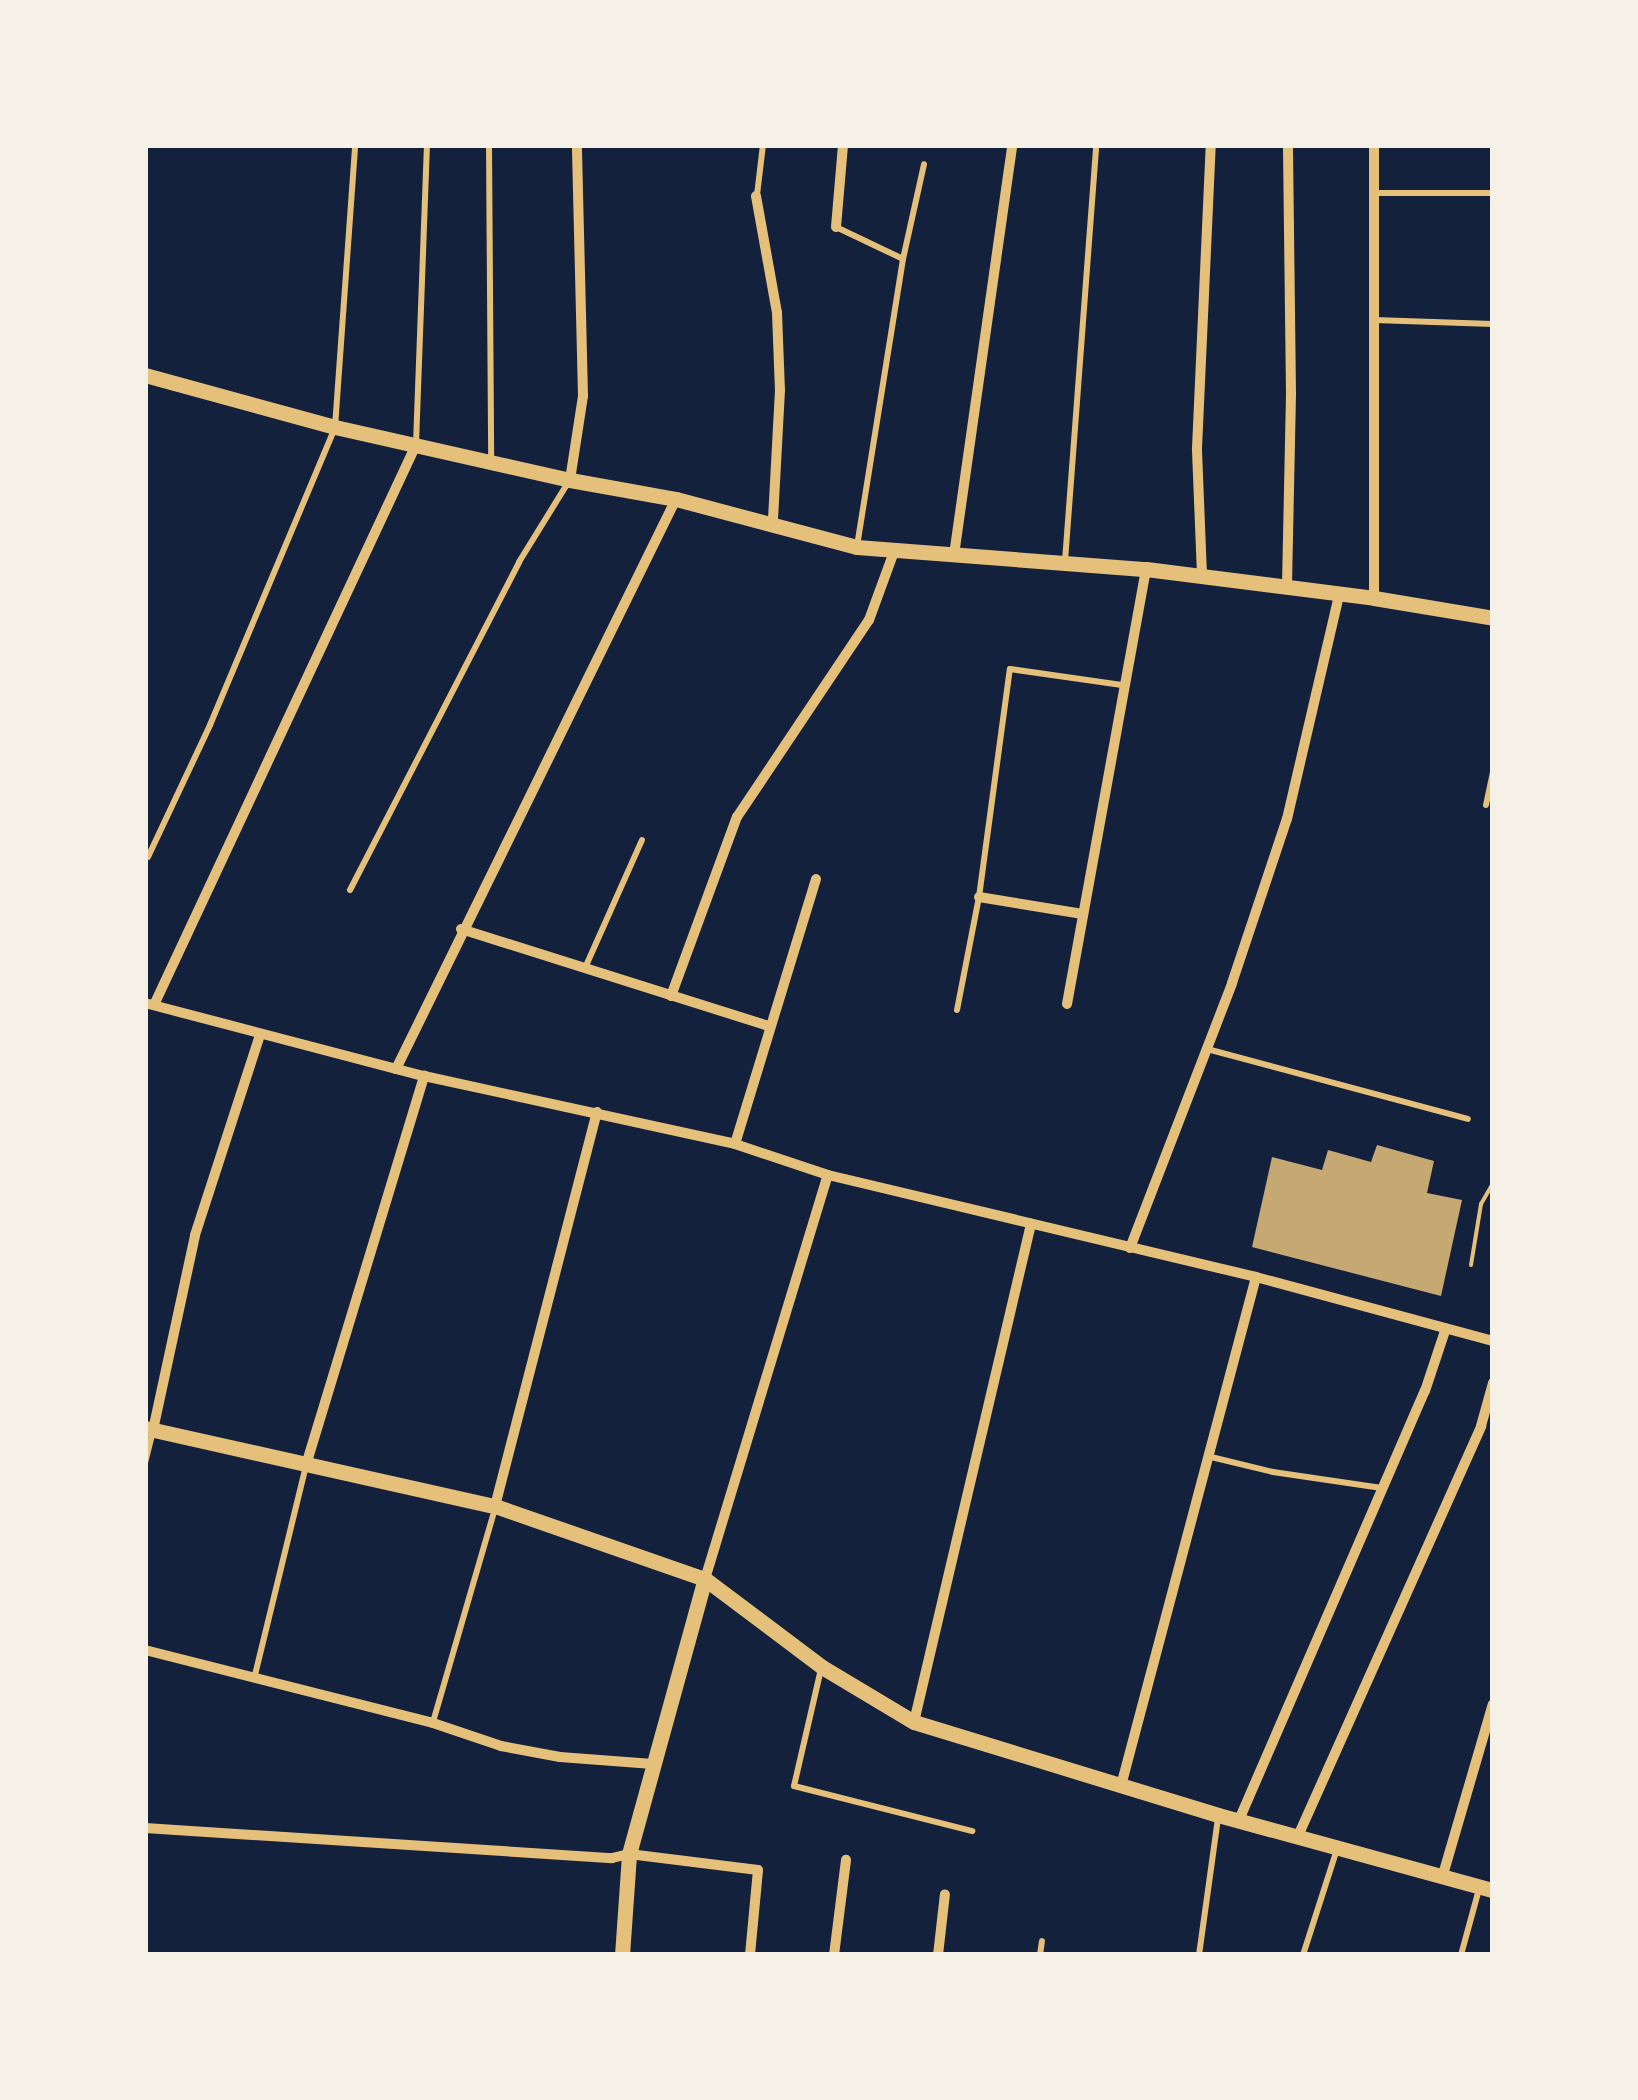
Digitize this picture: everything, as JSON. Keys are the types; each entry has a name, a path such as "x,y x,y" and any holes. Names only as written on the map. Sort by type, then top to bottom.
{"street":[{"path":"570,480 583,396 577,145"},
{"path":"836,227 843,145"},
{"path":"954,554 1012,145"},
{"path":"1202,575 1197,448 1211,145"},
{"path":"1287,585 1291,394 1288,145"},
{"path":"1374,145 1374,598"},
{"path":"756,196 778,313 780,390 773,521"},
{"path":"145,377 491,464 676,498 773,521 856,547 1202,575 1493,618"},
{"path":"416,445 149,1004 424,1076 734,1144 828,1174 1256,1277 1493,1340"},
{"path":"396,1069 676,498"},
{"path":"670,996 738,816 869,620 895,550"},
{"path":"1067,1004 1146,569"},
{"path":"1130,1248 1207,1049 1287,819 1339,595"},
{"path":"734,1144 816,879"},
{"path":"980,897 1083,914"},
{"path":"462,929 769,1026"},
{"path":"260,1035 195,1234 149,1429 496,1506 706,1579 822,1667 914,1722 1122,1782 1218,1815 1486,1888"},
{"path":"306,1465 424,1076"},
{"path":"496,1506 596,1112"},
{"path":"622,1955 629,1854 706,1579 828,1174"},
{"path":"914,1722 1032,1224"},
{"path":"1122,1782 1256,1277"},
{"path":"1240,1820 1424,1391 1446,1328"},
{"path":"1298,1836 1480,1426 1493,1382"},
{"path":"145,1650 433,1724 501,1746 560,1757 653,1764"},
{"path":"1442,1878 1493,1704"},
{"path":"145,1828 612,1858 629,1854 758,1870 750,1955"},
{"path":"834,1955 846,1860"},
{"path":"938,1955 945,1894"}],"lane":[{"path":"148,857 210,724 335,427 355,145"},
{"path":"416,445 427,145"},
{"path":"488,145 491,464"},
{"path":"756,196 763,145"},
{"path":"1064,561 1096,148"},
{"path":"856,547 903,259 924,164"},
{"path":"1374,193 1493,194"},
{"path":"836,227 903,259"},
{"path":"1371,320 1493,324"},
{"path":"350,890 518,562 570,480"},
{"path":"957,1010 980,897 1010,669 1122,685"},
{"path":"1486,805 1493,771"},
{"path":"584,969 642,840"},
{"path":"1207,1049 1468,1119"},
{"path":"145,1463 149,1429"},
{"path":"1208,1456 1273,1472 1382,1488"},
{"path":"254,1680 306,1465"},
{"path":"433,1724 496,1506"},
{"path":"822,1667 794,1786 972,1831"},
{"path":"1199,1955 1218,1815"},
{"path":"1303,1955 1337,1848"},
{"path":"1461,1955 1486,1888"},
{"path":"1040,1955 1042,1941"}],"path":[{"path":"1471,1265 1481,1204 1493,1183"}],"building":[{"path":"1377,1145 1434,1161 1427,1193 1462,1200 1441,1296 1252,1247 1272,1157 1322,1170 1328,1150 1371,1162"}]}
